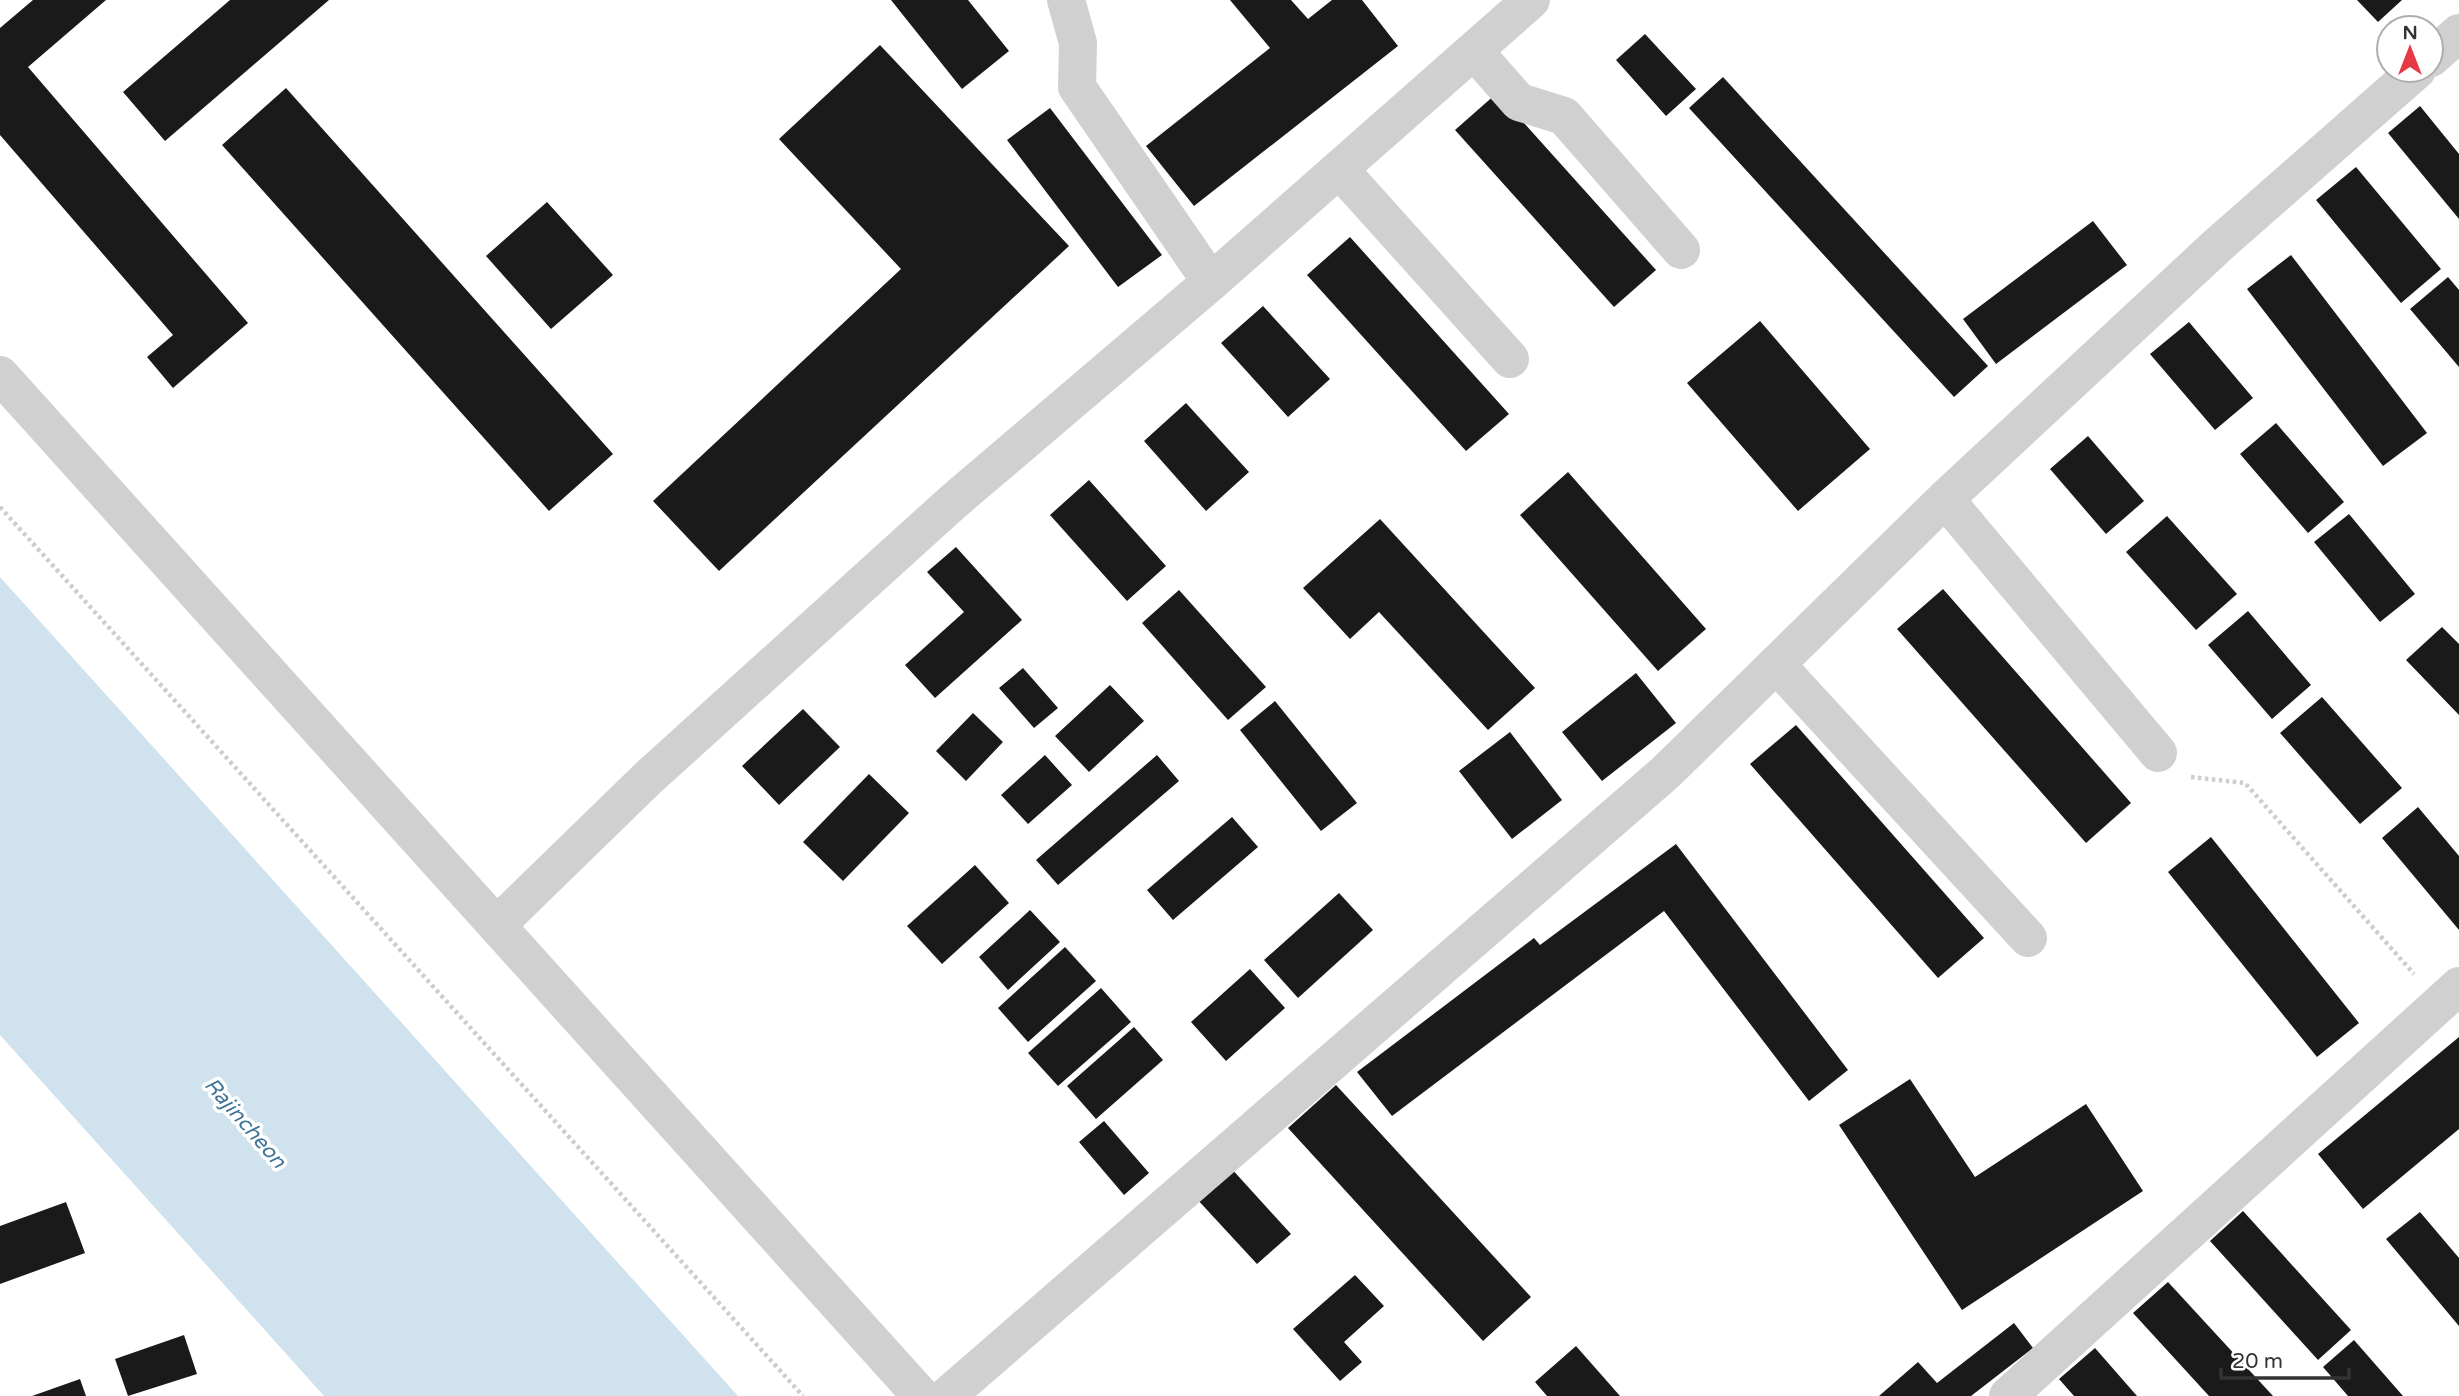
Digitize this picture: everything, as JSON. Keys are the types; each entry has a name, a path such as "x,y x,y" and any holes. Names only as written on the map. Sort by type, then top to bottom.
{"street":[{"path":"1066,0 1078,43 1077,87 1211,282"},
{"path":"497,926 648,778 954,501 1211,282 1531,0"},
{"path":"2445,46 2459,33"},
{"path":"1474,51 1519,102 1564,116 1681,250"},
{"path":"947,1396 1665,773 1945,499 2218,245 2401,84"},
{"path":"1339,169 1510,359"},
{"path":"0,375 921,1396"},
{"path":"1945,499 2158,753"},
{"path":"1776,664 2028,938"},
{"path":"2008,1396 2449,995"}],"path":[{"path":"0,507 803,1396"},
{"path":"2158,753 2183,776 2245,783 2449,995"}],"water":[{"name":"Rajincheon","path":"0,577 738,1396 324,1396 0,1035"}],"building":[{"path":"33,0 106,0 28,67 248,323 173,388 147,357 173,335 0,135 0,28"},
{"path":"230,0 329,0 165,141 123,92"},
{"path":"891,0 968,0 1009,51 962,89"},
{"path":"1230,0 1291,0 1308,19 1332,0 1362,0 1398,46 1194,206 1146,146 1270,48"},
{"path":"2357,0 2402,0 2387,14 2375,14 2375,19"},
{"path":"1645,34 1696,89 1666,116 1616,60"},
{"path":"880,45 1069,246 719,571 653,501 901,269 779,139"},
{"path":"1723,77 1988,366 1954,397 1689,108"},
{"path":"286,88 613,454 549,511 222,145"},
{"path":"1497,93 1656,270 1614,307 1455,130"},
{"path":"2420,106 2459,154 2459,219 2388,133"},
{"path":"1050,108 1162,255 1118,287 1007,140"},
{"path":"2356,167 2441,269 2401,303 2316,200"},
{"path":"547,202 613,275 551,329 486,256"},
{"path":"2093,221 2127,265 1996,364 1963,319"},
{"path":"1350,237 1509,414 1466,451 1307,275"},
{"path":"2291,255 2427,433 2383,466 2247,289"},
{"path":"2448,277 2459,290 2459,367 2410,309"},
{"path":"1263,306 1330,379 1288,417 1221,343"},
{"path":"1760,321 1870,449 1798,511 1687,383"},
{"path":"2189,322 2253,398 2215,430 2150,354"},
{"path":"1186,403 1249,472 1206,511 1144,441"},
{"path":"2276,423 2344,502 2308,533 2240,454"},
{"path":"2088,436 2144,501 2106,534 2050,469"},
{"path":"1568,472 1706,629 1658,671 1520,515"},
{"path":"1089,480 1166,566 1127,601 1050,515"},
{"path":"2349,514 2415,594 2380,622 2314,542"},
{"path":"2167,516 2237,594 2196,630 2126,552"},
{"path":"1380,519 1535,688 1488,730 1379,612 1350,639 1303,588"},
{"path":"956,547 1022,620 935,698 905,665 964,612 927,572"},
{"path":"1943,589 2131,803 2086,843 1897,629"},
{"path":"1179,590 1266,687 1228,720 1142,623"},
{"path":"2248,611 2311,685 2272,719 2208,645"},
{"path":"2442,627 2459,644 2459,715 2406,660"},
{"path":"1023,668 1058,708 1034,728 999,688"},
{"path":"1636,673 1676,723 1602,781 1562,732"},
{"path":"1110,685 1144,721 1089,772 1055,736"},
{"path":"2322,697 2402,788 2360,824 2280,733"},
{"path":"1275,701 1357,803 1321,831 1240,730"},
{"path":"803,709 840,747 779,805 742,766"},
{"path":"973,713 1003,742 966,781 936,751"},
{"path":"1796,725 1984,938 1938,978 1750,764"},
{"path":"1510,732 1562,800 1512,839 1459,771"},
{"path":"1045,755 1072,785 1028,824 1001,795"},
{"path":"1157,755 1179,781 1058,885 1036,860"},
{"path":"869,774 909,813 843,881 803,842"},
{"path":"2418,807 2459,856 2459,930 2382,838"},
{"path":"1232,817 1258,847 1173,920 1147,890"},
{"path":"2211,837 2359,1023 2317,1057 2168,872"},
{"path":"1676,844 1848,1070 1809,1101 1664,911 1392,1116 1357,1072 1534,938 1540,945"},
{"path":"975,865 1009,903 942,964 907,926"},
{"path":"1339,893 1373,930 1298,998 1264,960"},
{"path":"1030,910 1060,942 1008,990 979,957"},
{"path":"1065,947 1096,981 1028,1042 998,1008"},
{"path":"1250,969 1285,1008 1226,1061 1191,1022"},
{"path":"1101,988 1131,1022 1058,1086 1028,1053"},
{"path":"1134,1027 1163,1060 1096,1119 1067,1086"},
{"path":"2459,1037 2459,1129 2363,1209 2318,1154"},
{"path":"1910,1079 1975,1177 2086,1104 2143,1191 1962,1310 1839,1125"},
{"path":"1336,1085 1531,1297 1483,1341 1288,1128"},
{"path":"1104,1121 1149,1173 1124,1195 1079,1142"},
{"path":"1230,1167 1291,1234 1257,1264 1196,1198"},
{"path":"66,1202 85,1253 0,1284 0,1226"},
{"path":"2243,1211 2351,1330 2318,1360 2210,1241"},
{"path":"2420,1212 2459,1258 2459,1326 2386,1239"},
{"path":"1355,1275 1384,1306 1344,1342 1362,1362 1340,1381 1293,1329"},
{"path":"2168,1282 2273,1396 2209,1396 2133,1313"},
{"path":"2014,1323 2033,1348 1971,1396 1879,1396 1918,1362 1937,1383"},
{"path":"184,1335 197,1374 128,1396 115,1359"},
{"path":"2354,1340 2403,1396 2348,1396 2323,1367"},
{"path":"1576,1346 1620,1396 1547,1396 1535,1382"},
{"path":"2095,1348 2137,1396 2074,1396 2059,1379"},
{"path":"80,1379 86,1396 32,1396"}]}
